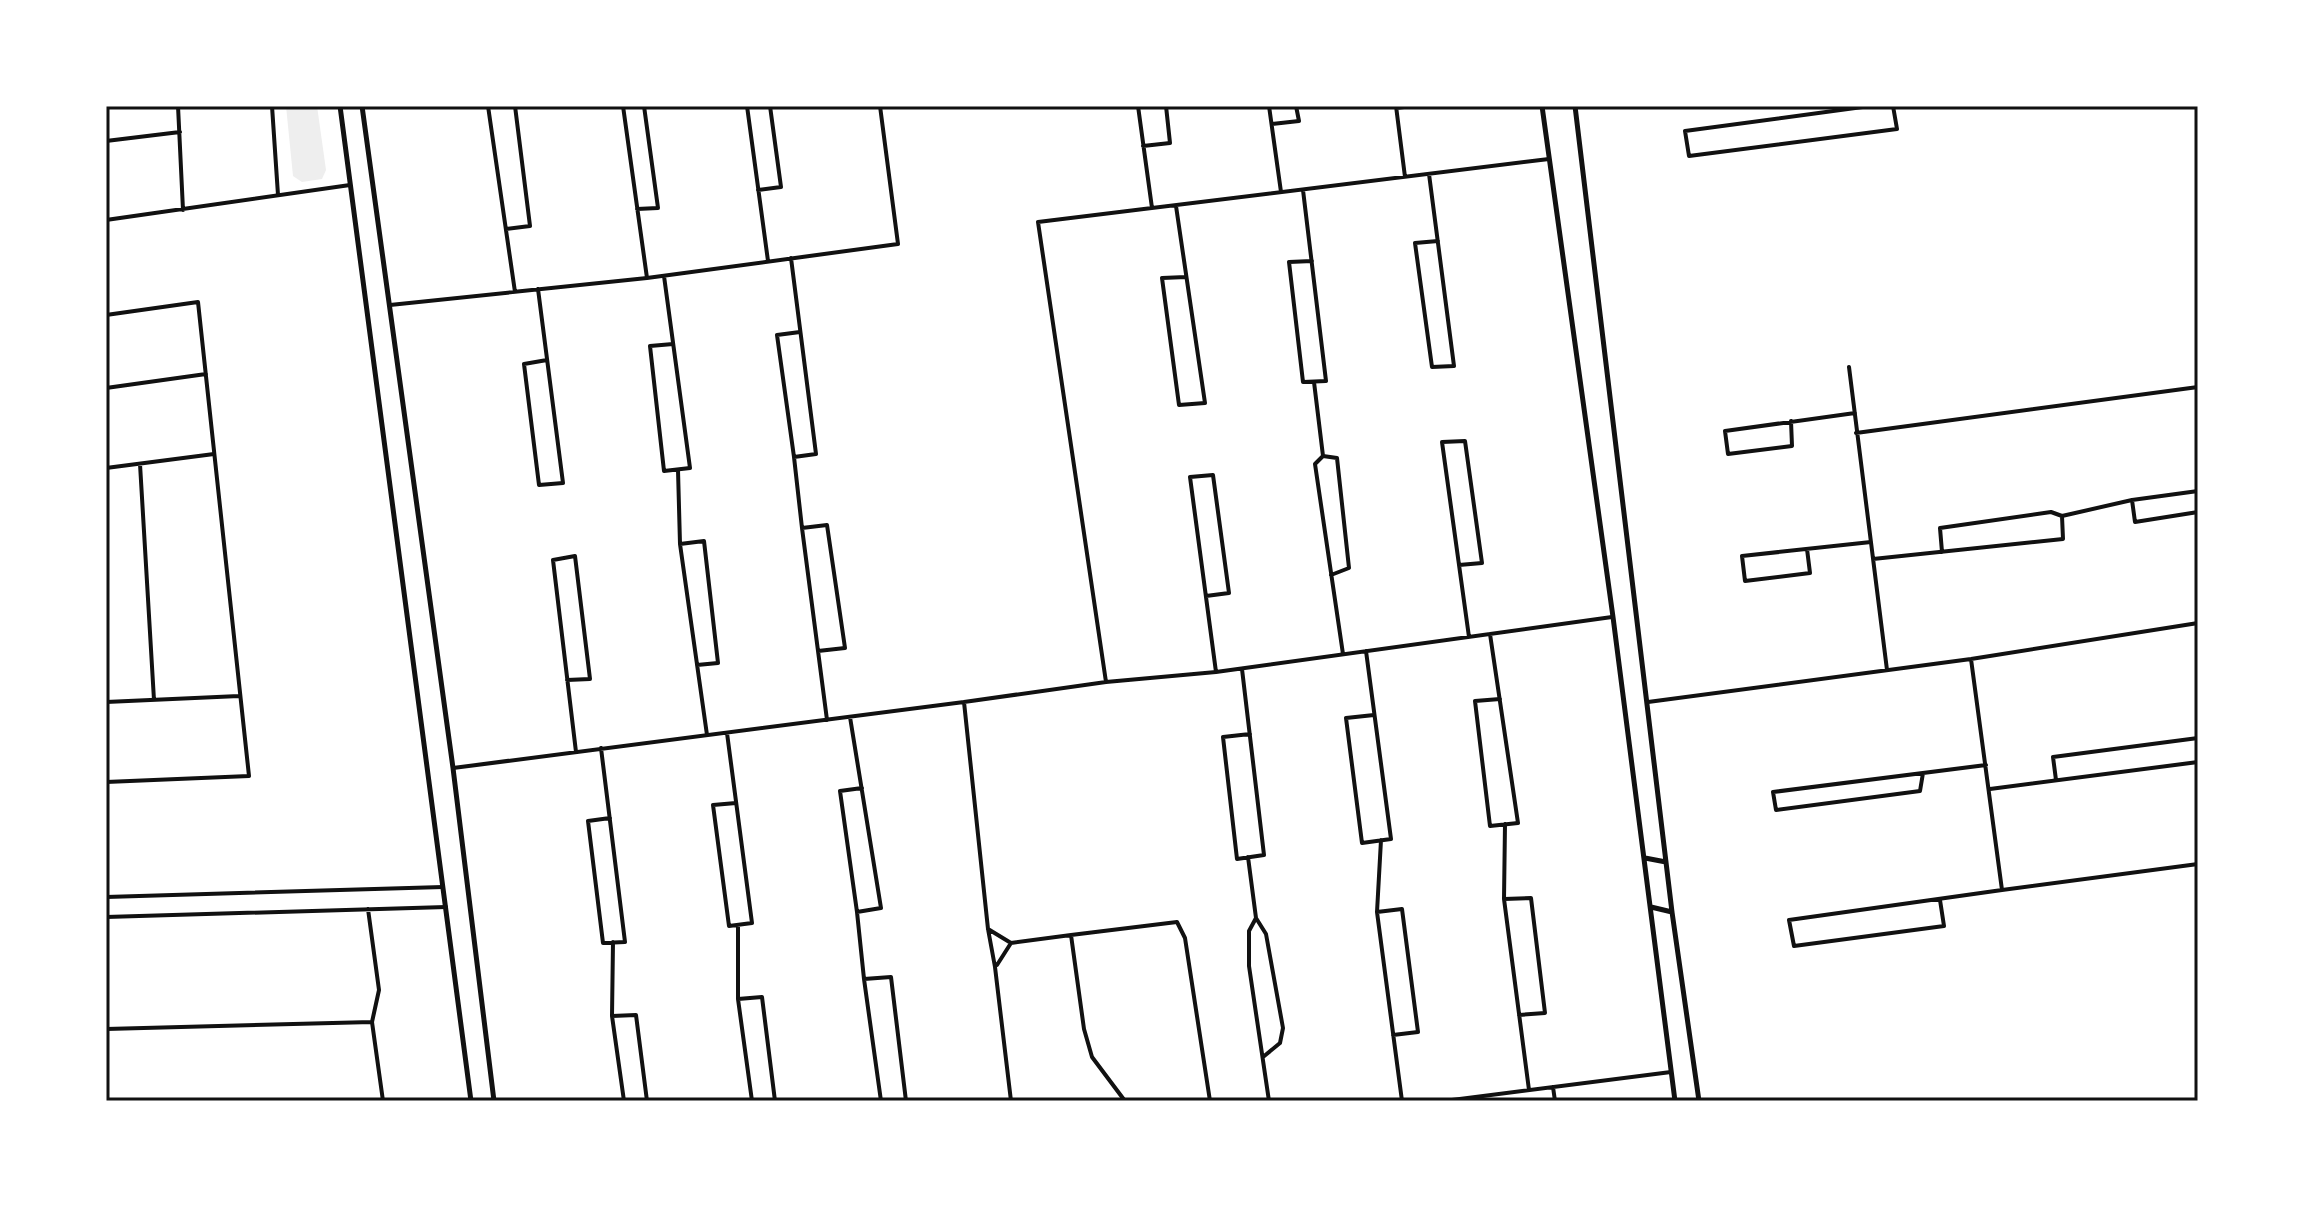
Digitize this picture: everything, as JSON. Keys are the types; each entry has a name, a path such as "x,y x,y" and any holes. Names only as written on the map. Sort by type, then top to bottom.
{"street":[{"path":"178,106 183,210"},
{"path":"272,106 278,196"},
{"path":"340,106 471,1101"},
{"path":"362,106 453,768 494,1101"},
{"path":"488,106 515,292"},
{"path":"506,229 530,226 515,106"},
{"path":"623,106 647,278"},
{"path":"637,209 658,208 644,106"},
{"path":"747,106 768,261"},
{"path":"758,190 781,187 770,106"},
{"path":"388,305 664,276 898,244 880,106"},
{"path":"1138,106 1152,208"},
{"path":"1143,146 1170,143 1166,106"},
{"path":"1269,106 1281,192"},
{"path":"1272,124 1299,121 1296,106"},
{"path":"1405,177 1396,107 1412,106"},
{"path":"1542,106 1613,617 1675,1101"},
{"path":"1575,106 1672,912 1699,1101"},
{"path":"1870,106 1685,131 1689,156 1897,129 1893,106"},
{"path":"106,141 180,132"},
{"path":"1106,682 1038,222 1549,159"},
{"path":"1429,174 1438,241 1454,366 1432,367 1415,243 1438,241"},
{"path":"106,220 350,185"},
{"path":"1303,190 1312,261 1326,381 1303,382 1289,262 1312,261"},
{"path":"1176,206 1205,403 1179,405 1162,278 1186,277"},
{"path":"791,258 816,454 794,457"},
{"path":"664,276 690,468 664,471 650,346 673,344"},
{"path":"538,289 563,483 539,485 524,364 547,360"},
{"path":"106,315 198,302 249,776 106,782"},
{"path":"800,332 777,335 827,720"},
{"path":"1849,367 1887,670"},
{"path":"106,388 206,374"},
{"path":"1314,382 1323,456"},
{"path":"1856,433 2198,387"},
{"path":"1791,421 1792,446 1728,454 1725,431 1791,421 1855,413"},
{"path":"1459,565 1482,563 1465,441 1442,442 1459,565 1469,637"},
{"path":"106,468 214,454"},
{"path":"1323,456 1315,464 1343,654"},
{"path":"1323,456 1337,458 1349,568 1331,575"},
{"path":"140,464 154,700"},
{"path":"678,469 680,544 707,735"},
{"path":"1206,596 1229,593 1213,475 1190,477 1216,672"},
{"path":"1942,552 1940,528 2051,512 2062,516 2132,500 2198,491"},
{"path":"2132,500 2135,522 2198,512"},
{"path":"1873,559 2063,539 2062,516"},
{"path":"802,528 827,525 845,648 818,651"},
{"path":"680,544 704,541 718,663 697,665"},
{"path":"1807,549 1810,573 1745,581 1742,556 1871,542"},
{"path":"567,680 590,679 575,556 553,560 567,680 576,752"},
{"path":"453,768 1106,682 1242,669 1613,617"},
{"path":"1648,702 1971,659 2198,623"},
{"path":"1490,634 1500,699 1518,823 1490,826 1475,701 1500,699"},
{"path":"1366,651 1391,839 1362,843 1346,718 1374,715"},
{"path":"1971,659 2002,890"},
{"path":"1242,669 1250,734 1264,855 1237,859 1223,737 1250,734"},
{"path":"106,702 240,696"},
{"path":"964,702 988,929 1011,1101"},
{"path":"850,717 881,908 857,912"},
{"path":"727,733 752,923 729,926 713,805 736,803"},
{"path":"2056,780 2053,757 2198,738"},
{"path":"601,748 610,818 625,942 603,943 588,821 610,818"},
{"path":"1990,789 2198,762"},
{"path":"1923,773 1920,791 1776,810 1773,792 1986,765"},
{"path":"862,788 840,791 881,1101"},
{"path":"1505,824 1504,899 1529,1090"},
{"path":"1381,840 1377,912 1402,1101"},
{"path":"1248,857 1256,918 1266,934 1283,1028 1280,1043 1263,1057"},
{"path":"1645,858 1666,862"},
{"path":"1940,900 1944,926 1794,946 1789,920 2198,864"},
{"path":"106,897 443,887"},
{"path":"1504,899 1531,898 1545,1013 1519,1015"},
{"path":"106,917 446,907"},
{"path":"1651,907 1672,912"},
{"path":"368,909 379,990 372,1022 383,1101"},
{"path":"1377,912 1402,909 1404,924 1418,1032 1393,1035"},
{"path":"1256,918 1249,931 1249,966 1269,1101"},
{"path":"988,929 1011,943 1177,922 1185,938 1210,1101"},
{"path":"738,925 738,999 752,1101"},
{"path":"1071,935 1084,1029 1092,1057 1125,1101"},
{"path":"613,942 612,1016 624,1101"},
{"path":"995,967 1011,943"},
{"path":"864,979 891,977 906,1101"},
{"path":"738,999 762,997 775,1101"},
{"path":"612,1016 636,1015 647,1101"},
{"path":"106,1029 372,1022"},
{"path":"1444,1101 1671,1072"},
{"path":"1553,1087 1555,1101"}],"shaded area":[{"path":"286,106 317,106 326,170 322,179 302,182 293,176"}]}
